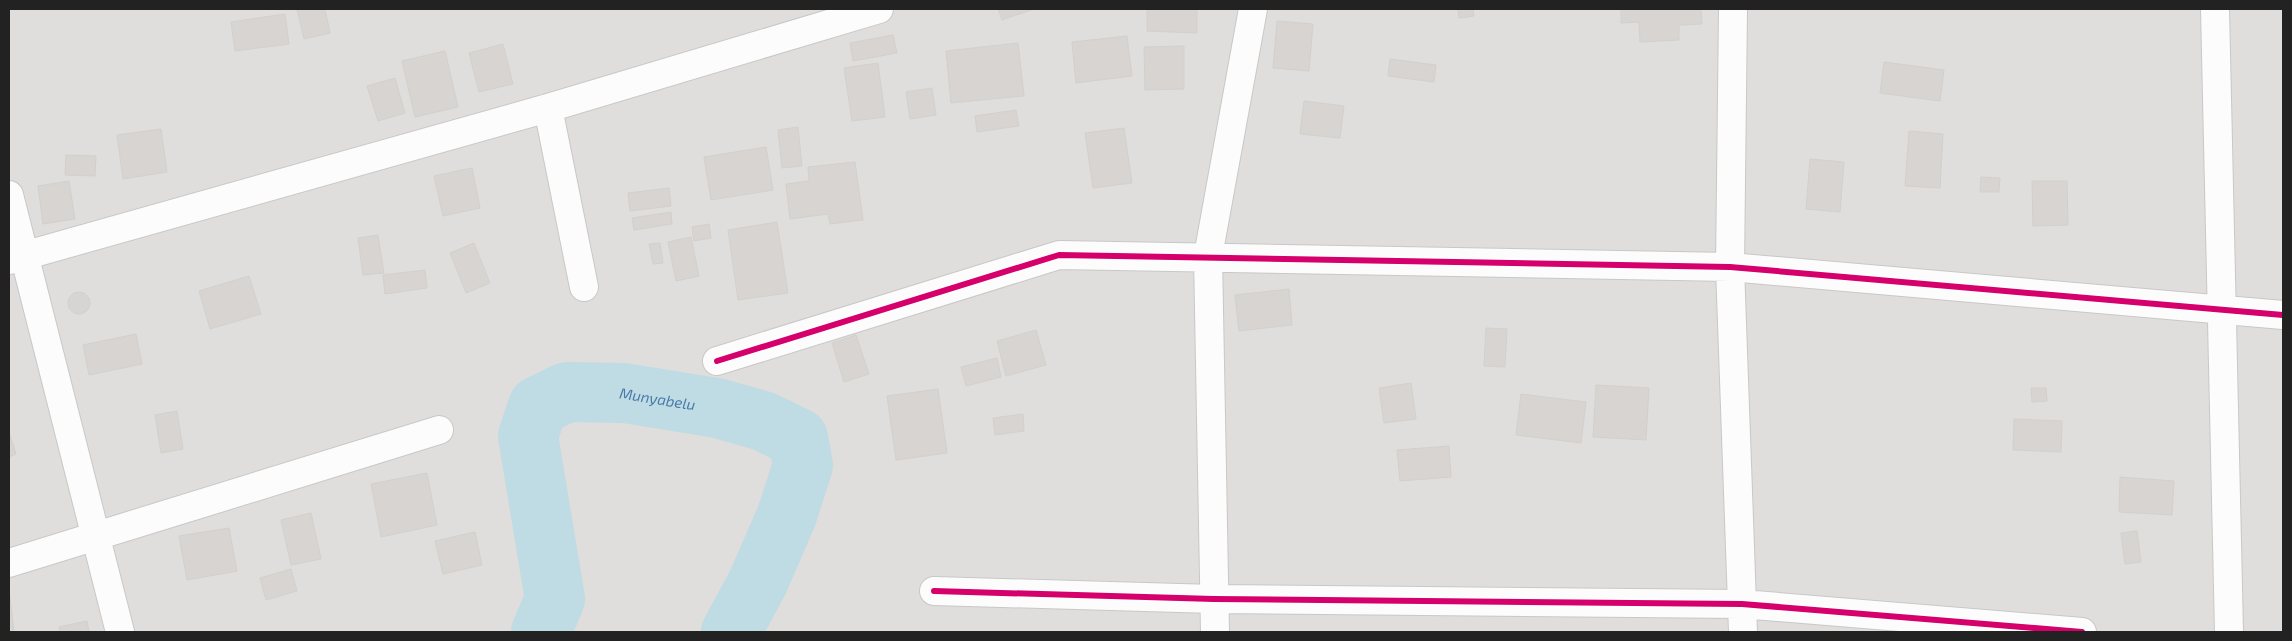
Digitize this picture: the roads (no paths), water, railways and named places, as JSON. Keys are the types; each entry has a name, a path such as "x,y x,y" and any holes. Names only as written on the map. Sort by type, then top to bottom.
{"street":[{"path":"16,257 548,108 873,9"},
{"path":"1214,632 1208,256 1253,9"},
{"path":"1733,9 1730,266 1744,632"},
{"path":"2215,9 2228,632"},
{"path":"548,108 584,287"},
{"path":"9,195 16,257 97,537 120,632"},
{"path":"717,361 1059,255 1730,266 2283,315"},
{"path":"9,563 438,430"},
{"path":"934,591 1214,599 1742,604 2082,632"}],"waterway":[{"name":"Munyabelu","path":"541,632 555,599 528,436 538,406 567,392 624,393 717,408 763,421 798,438 803,465 787,515 758,582 731,632"}]}
